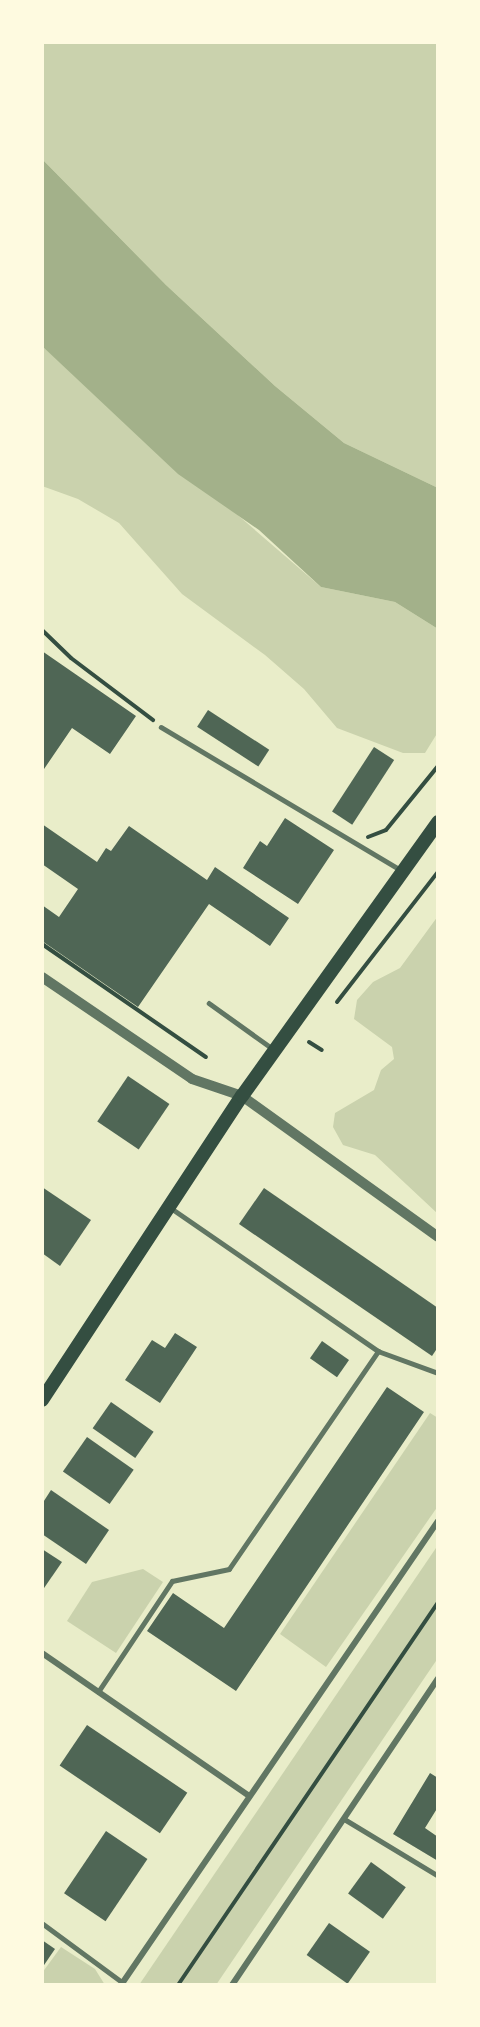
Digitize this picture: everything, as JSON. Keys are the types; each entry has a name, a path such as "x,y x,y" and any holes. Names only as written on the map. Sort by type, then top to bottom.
{"main road":[{"path":"42,1400 242,1096 401,870 438,822"}],"street":[{"path":"42,977 192,1079 242,1096 438,1237"},
{"path":"122,1984 248,1795 438,1521"},
{"path":"42,1653 248,1795"},
{"path":"232,1985 438,1679"},
{"path":"344,1819 438,1876"}],"lane":[{"path":"161,727 356,841 401,870"},
{"path":"209,1003 274,1050"},
{"path":"170,1207 378,1351 438,1373"},
{"path":"98,1692 172,1581 229,1569 378,1351"},
{"path":"42,1923 122,1984"}],"path":[{"path":"42,630 70,658 161,727"},
{"path":"356,841 386,830 438,766"},
{"path":"337,1002 438,872"},
{"path":"42,944 206,1057"},
{"path":"309,1042 322,1050"},
{"path":"178,1985 438,1602"}],"shaded area":[{"path":"42,42 438,42 438,488 344,443 275,386 166,285 42,159"},
{"path":"42,159 166,285 275,386 344,443 438,488 438,629 395,602 321,587 259,530 178,474 42,346"},
{"path":"42,346 321,587 395,602 438,629 438,732 425,753 403,753 337,728 304,689 265,655 182,594 119,523 78,499 42,486"},
{"path":"438,916 438,1214 375,1155 343,1145 333,1127 335,1113 374,1090 381,1070 394,1059 392,1047 354,1019 357,1000 373,982 400,968"},
{"path":"430,1413 438,1418 438,1506 326,1667 280,1634"},
{"path":"438,1545 438,1658 216,1985 139,1985"},
{"path":"143,1569 163,1582 116,1653 67,1621 92,1582"},
{"path":"61,1947 95,1969 105,1985 42,1985 42,1973"}],"building":[{"path":"42,651 136,716 110,754 72,728 42,772"},
{"path":"208,710 269,750 258,767 197,727"},
{"path":"374,747 394,760 352,825 332,812"},
{"path":"285,818 334,850 298,904 243,868 260,841 267,846"},
{"path":"42,824 97,862 106,848 111,851 129,826 207,880 215,867 289,918 270,946 209,904 138,1007 42,941 42,905 59,917 78,889 42,864"},
{"path":"128,1076 169,1104 139,1150 97,1122"},
{"path":"42,1187 91,1220 60,1266 42,1253"},
{"path":"264,1188 438,1308 438,1347 432,1356 239,1224"},
{"path":"175,1333 197,1347 160,1403 125,1380 152,1340 165,1348"},
{"path":"322,1341 349,1360 337,1377 310,1358"},
{"path":"387,1387 424,1412 236,1691 147,1631 173,1593 224,1628"},
{"path":"111,1402 154,1432 135,1458 93,1428"},
{"path":"87,1437 134,1470 110,1504 63,1471"},
{"path":"51,1490 109,1530 86,1564 42,1534 42,1504"},
{"path":"42,1549 62,1562 42,1591"},
{"path":"87,1725 187,1793 160,1833 60,1766"},
{"path":"430,1773 438,1778 438,1807 425,1828 438,1837 438,1861 393,1834"},
{"path":"106,1831 147,1859 106,1921 64,1893"},
{"path":"371,1862 406,1887 383,1919 348,1894"},
{"path":"329,1923 370,1952 348,1984 307,1955"},
{"path":"42,1940 55,1949 42,1968"}]}
